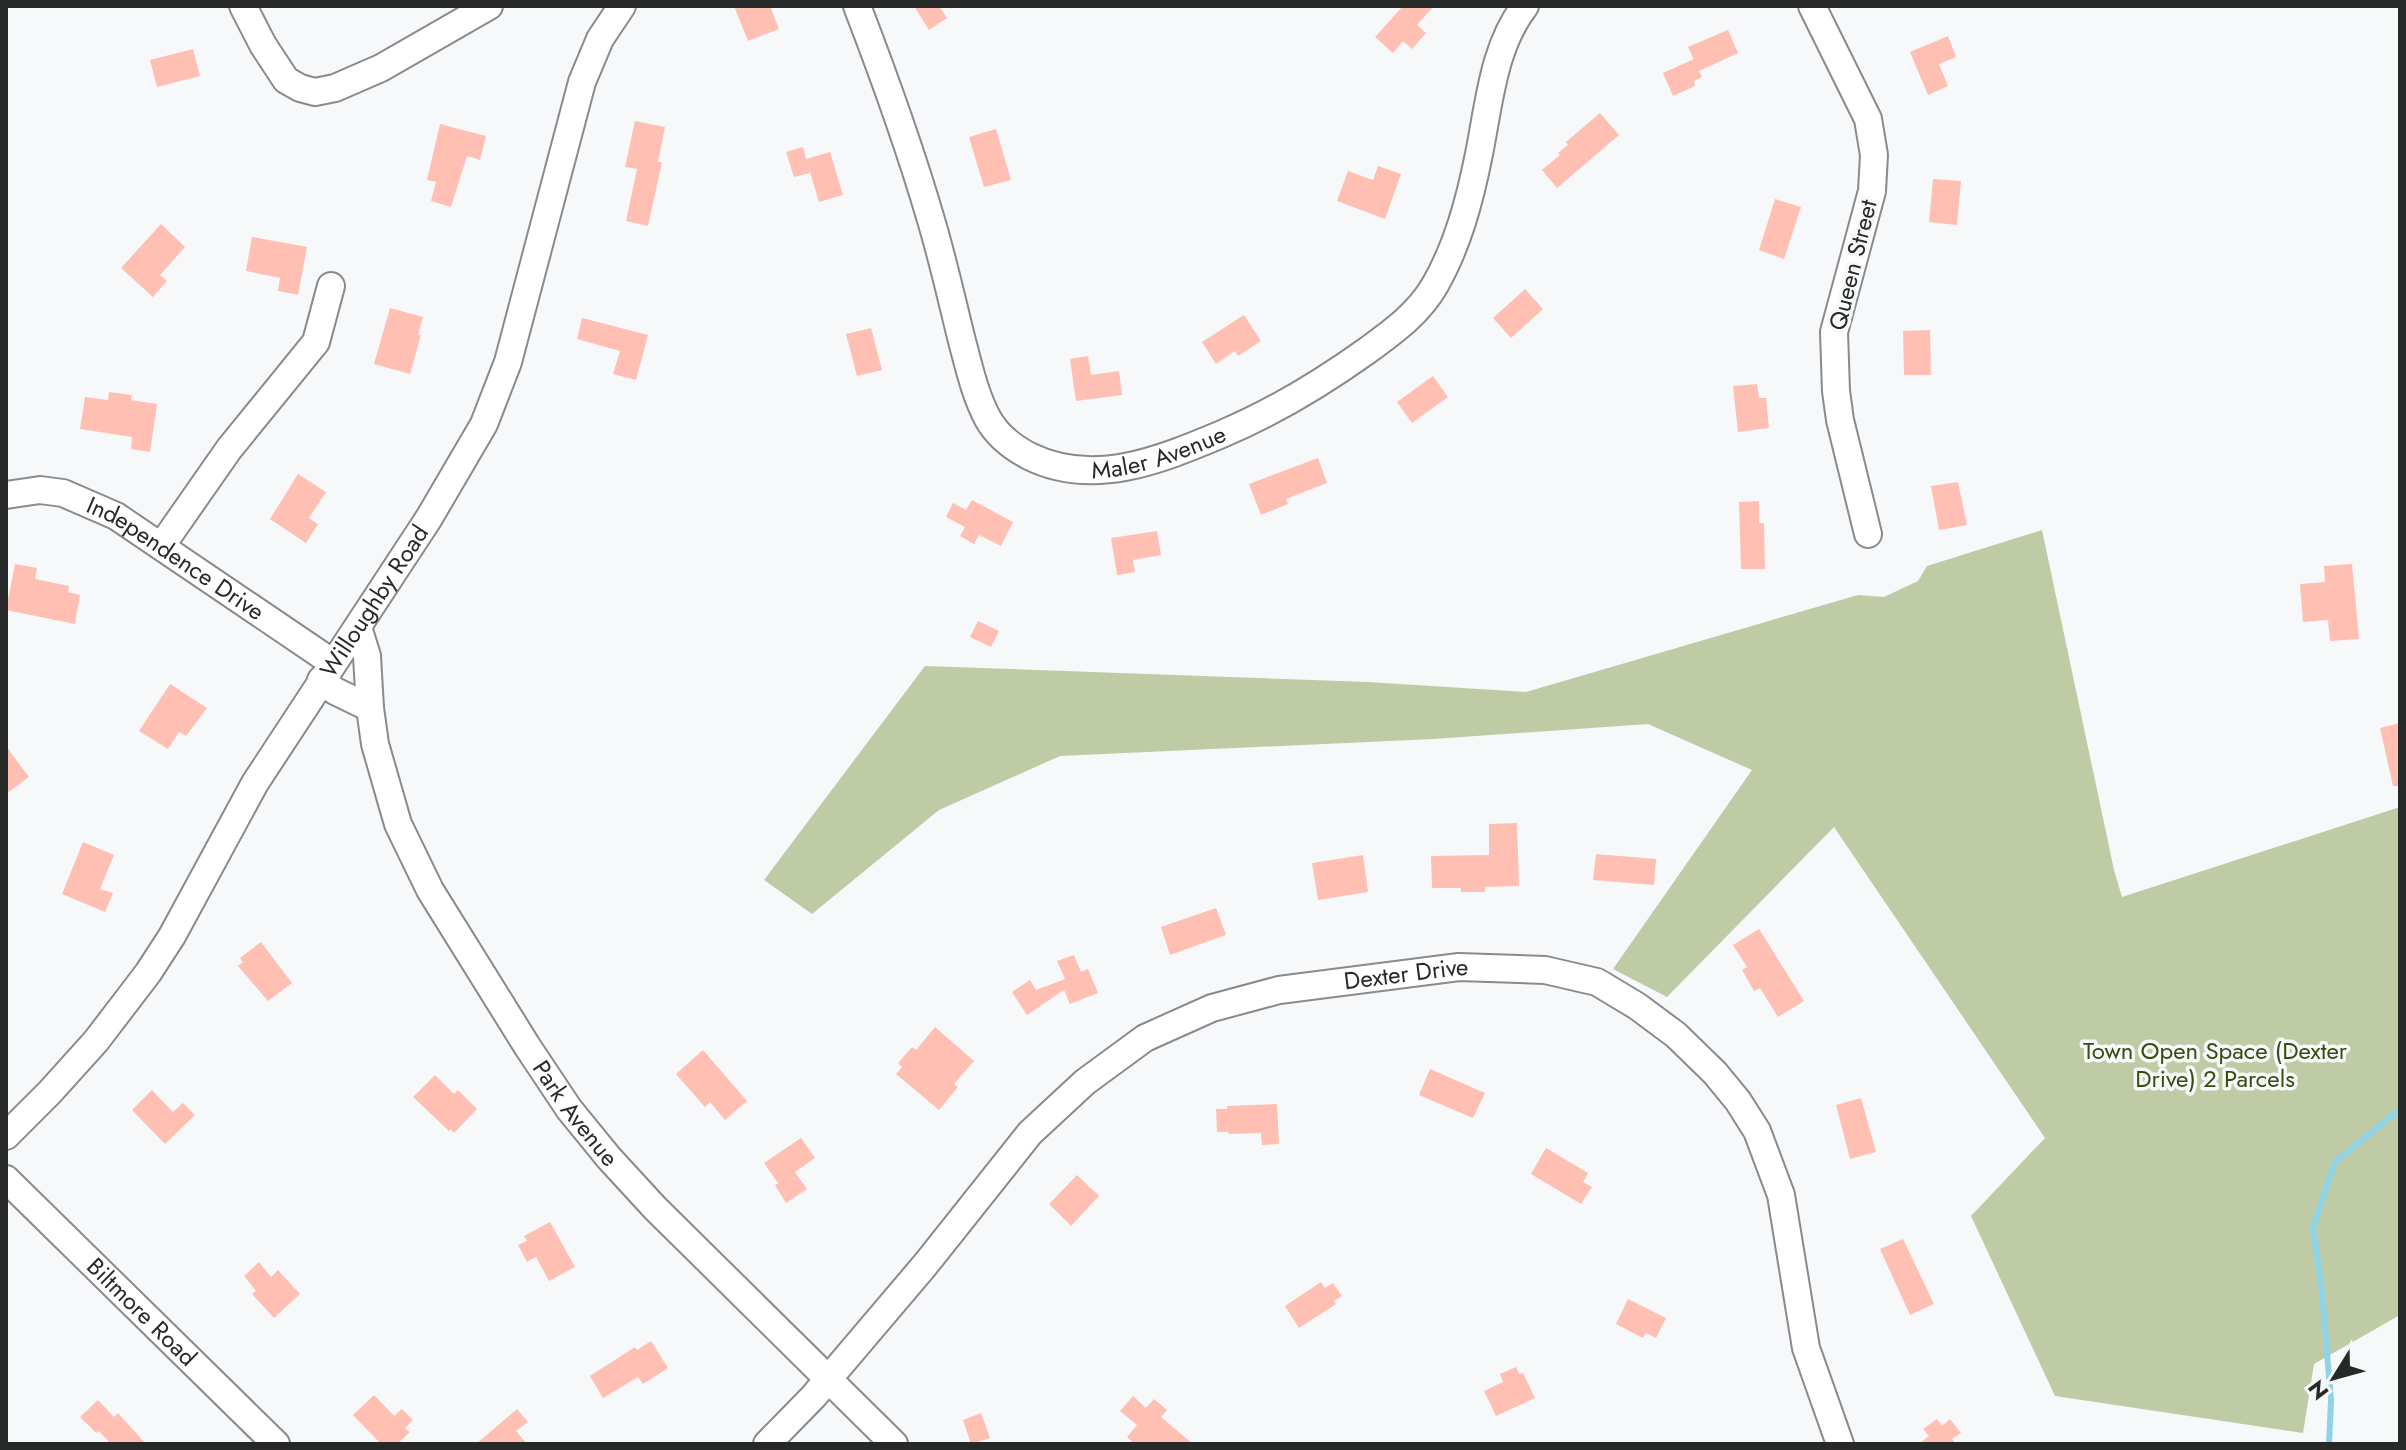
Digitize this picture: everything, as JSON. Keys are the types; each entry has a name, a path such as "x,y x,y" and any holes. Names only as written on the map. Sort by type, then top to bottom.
{"street":[{"path":"243,6 286,80 315,92 335,88 381,68 489,6"},
{"name":"Maler Avenue","path":"857,6 931,219 972,380 986,416 996,432 1008,442 1042,462 1060,467 1106,471 1166,457 1276,409 1345,366 1418,309 1434,287 1465,215 1499,57 1525,6"},
{"name":"Queen Street","path":"1812,6 1868,119 1874,155 1872,191 1834,332 1840,420 1868,534"},
{"name":"Willoughby Road","path":"6,1136 96,1041 148,973 172,936 255,783 429,518 484,424 508,362 582,82 611,9"},
{"path":"162,545 229,449 316,342 331,286"},
{"name":"Independence Drive","path":"6,495 40,490 63,493 116,516 162,545 327,672"},
{"name":"Park Avenue","path":"358,627 367,656 375,744 388,793 411,854 476,967 560,1097 609,1158 655,1208 894,1444"},
{"path":"327,672 335,691 370,708"},
{"name":"Dexter Drive","path":"767,1444 813,1397 925,1265 1030,1133 1085,1082 1145,1038 1212,1008 1279,990 1459,967 1545,970 1597,982 1676,1035 1715,1073 1738,1101 1757,1131 1781,1195 1806,1348 1840,1444"},
{"name":"Biltmore Road","path":"6,1179 276,1444"}],"green space":[{"name":"Town Open Space (Dexter Drive) 2 Parcels","path":"2042,530 2122,897 2400,807 2400,1315 2314,1364 2303,1433 2055,1396 1971,1216 2045,1138 1834,827 1667,997 1613,969 1752,770 1648,724 1433,739 1060,756 939,810 812,914 764,880 925,666 1368,682 1526,692 1858,595 1884,597 1918,581 1927,566"}],"building":[{"path":"734,6 770,6 779,29 748,41"},
{"path":"914,6 939,6 947,18 929,30"},
{"path":"1403,6 1434,6 1417,25 1426,33 1412,49 1403,41 1393,53 1375,37"},
{"path":"1728,30 1738,53 1699,71 1702,77 1694,81 1695,86 1673,96 1663,73 1694,59 1688,47"},
{"path":"1948,36 1956,57 1939,64 1948,86 1928,95 1910,52"},
{"path":"193,49 200,76 157,87 150,60"},
{"path":"1600,113 1619,135 1557,188 1542,170 1560,155 1558,153 1568,145 1566,142"},
{"path":"635,121 665,127 658,162 662,162 648,226 626,221 637,169 625,167"},
{"path":"440,124 486,136 480,160 467,156 451,207 431,201 436,182 427,180"},
{"path":"996,129 1011,180 984,187 969,137"},
{"path":"803,147 810,173 794,177 786,152"},
{"path":"830,152 843,195 819,202 806,159"},
{"path":"1378,166 1401,174 1385,219 1337,201 1348,171 1373,180"},
{"path":"1933,179 1961,181 1957,225 1929,222"},
{"path":"1775,199 1801,207 1784,259 1759,250"},
{"path":"161,224 185,247 160,275 167,281 153,297 121,268"},
{"path":"252,237 307,247 298,295 278,291 280,278 246,271"},
{"path":"1525,289 1543,309 1511,338 1493,318"},
{"path":"390,308 423,317 410,374 374,364"},
{"path":"1244,315 1261,341 1238,356 1235,351 1216,364 1202,342"},
{"path":"582,318 648,335 636,380 613,374 620,351 577,339"},
{"path":"871,328 882,370 857,376 846,334"},
{"path":"1930,330 1931,375 1904,375 1903,331"},
{"path":"1088,356 1091,375 1119,371 1122,395 1076,401 1070,359"},
{"path":"1433,376 1448,397 1412,423 1397,402"},
{"path":"1757,384 1759,398 1766,398 1769,428 1738,432 1733,386"},
{"path":"109,392 132,395 131,400 157,404 150,452 131,449 132,437 80,429 85,397 108,400"},
{"path":"1318,458 1327,483 1286,499 1288,504 1261,515 1249,484"},
{"path":"298,474 326,492 309,518 318,524 306,543 270,519"},
{"path":"1958,482 1967,525 1939,530 1931,486"},
{"path":"972,500 1013,522 1001,546 979,535 974,544 960,536 965,527 946,517 953,503 966,510"},
{"path":"1759,501 1759,523 1764,523 1765,569 1741,569 1739,502"},
{"path":"1157,531 1161,555 1133,560 1135,572 1117,575 1111,538"},
{"path":"15,564 37,568 35,579 69,586 68,592 80,595 75,624 6,610"},
{"path":"2352,564 2359,639 2330,641 2328,620 2303,622 2300,584 2325,582 2324,566"},
{"path":"978,621 999,631 991,647 970,637"},
{"path":"170,684 207,708 186,736 179,732 168,749 139,731"},
{"path":"2400,723 2400,786 2393,786 2380,728"},
{"path":"6,746 29,777 6,794"},
{"path":"1517,823 1519,886 1485,887 1485,892 1432,888 1431,856 1489,855 1489,824"},
{"path":"83,842 114,855 100,889 113,893 105,912 62,894"},
{"path":"1596,854 1656,859 1654,885 1593,880"},
{"path":"1363,855 1368,892 1318,900 1312,863"},
{"path":"1216,908 1226,935 1170,955 1161,927"},
{"path":"1759,929 1804,1001 1778,1017 1760,988 1754,991 1742,970 1747,967 1733,945"},
{"path":"261,942 292,983 268,1001 238,966 243,962 240,958"},
{"path":"1074,955 1081,972 1088,969 1098,993 1070,1004 1064,990 1027,1015 1012,992 1030,980 1036,990 1065,979 1057,961"},
{"path":"935,1027 974,1061 954,1084 958,1087 939,1110 896,1074 902,1067 898,1063 912,1047 916,1050"},
{"path":"703,1050 747,1101 725,1120 710,1102 705,1107 676,1074"},
{"path":"1430,1069 1485,1093 1473,1118 1419,1095"},
{"path":"435,1075 454,1094 458,1090 477,1109 454,1133 413,1097"},
{"path":"152,1090 173,1112 183,1103 195,1115 165,1144 132,1110"},
{"path":"1861,1098 1876,1152 1850,1159 1836,1105"},
{"path":"1277,1104 1279,1144 1262,1145 1261,1133 1217,1132 1216,1109"},
{"path":"801,1138 815,1158 795,1172 807,1189 786,1203 775,1185 778,1183 764,1163"},
{"path":"1546,1148 1588,1173 1583,1182 1592,1187 1581,1204 1531,1174"},
{"path":"1077,1175 1099,1196 1071,1226 1049,1204"},
{"path":"550,1222 575,1267 549,1281 536,1257 527,1262 518,1245 527,1241 524,1236"},
{"path":"1903,1239 1934,1304 1910,1315 1880,1249"},
{"path":"259,1262 271,1277 278,1270 300,1294 274,1318 252,1294 256,1291 244,1276"},
{"path":"1321,1282 1325,1288 1333,1283 1342,1296 1334,1301 1336,1304 1299,1328 1285,1306"},
{"path":"1628,1299 1666,1318 1656,1338 1646,1333 1643,1338 1616,1324"},
{"path":"651,1341 668,1368 643,1384 638,1377 603,1398 590,1376 635,1347 637,1350"},
{"path":"1516,1367 1519,1374 1523,1373 1535,1398 1496,1416 1484,1391 1503,1382 1500,1374"},
{"path":"374,1395 394,1416 402,1409 413,1420 405,1428 410,1432 397,1444 381,1444 353,1415"},
{"path":"1133,1396 1146,1408 1154,1399 1167,1410 1161,1417 1193,1444 1135,1444 1127,1437 1137,1425 1120,1411"},
{"path":"98,1400 114,1417 118,1413 146,1444 111,1444 99,1431 96,1433 80,1417"},
{"path":"517,1409 528,1422 516,1431 527,1444 476,1444"},
{"path":"981,1413 990,1438 971,1444 963,1420"},
{"path":"1937,1419 1942,1426 1950,1419 1961,1433 1952,1439 1956,1444 1919,1444 1929,1436 1923,1429"}],"waterway":[{"path":"2329,1444 2331,1400 2313,1227 2335,1162 2400,1109"}]}
